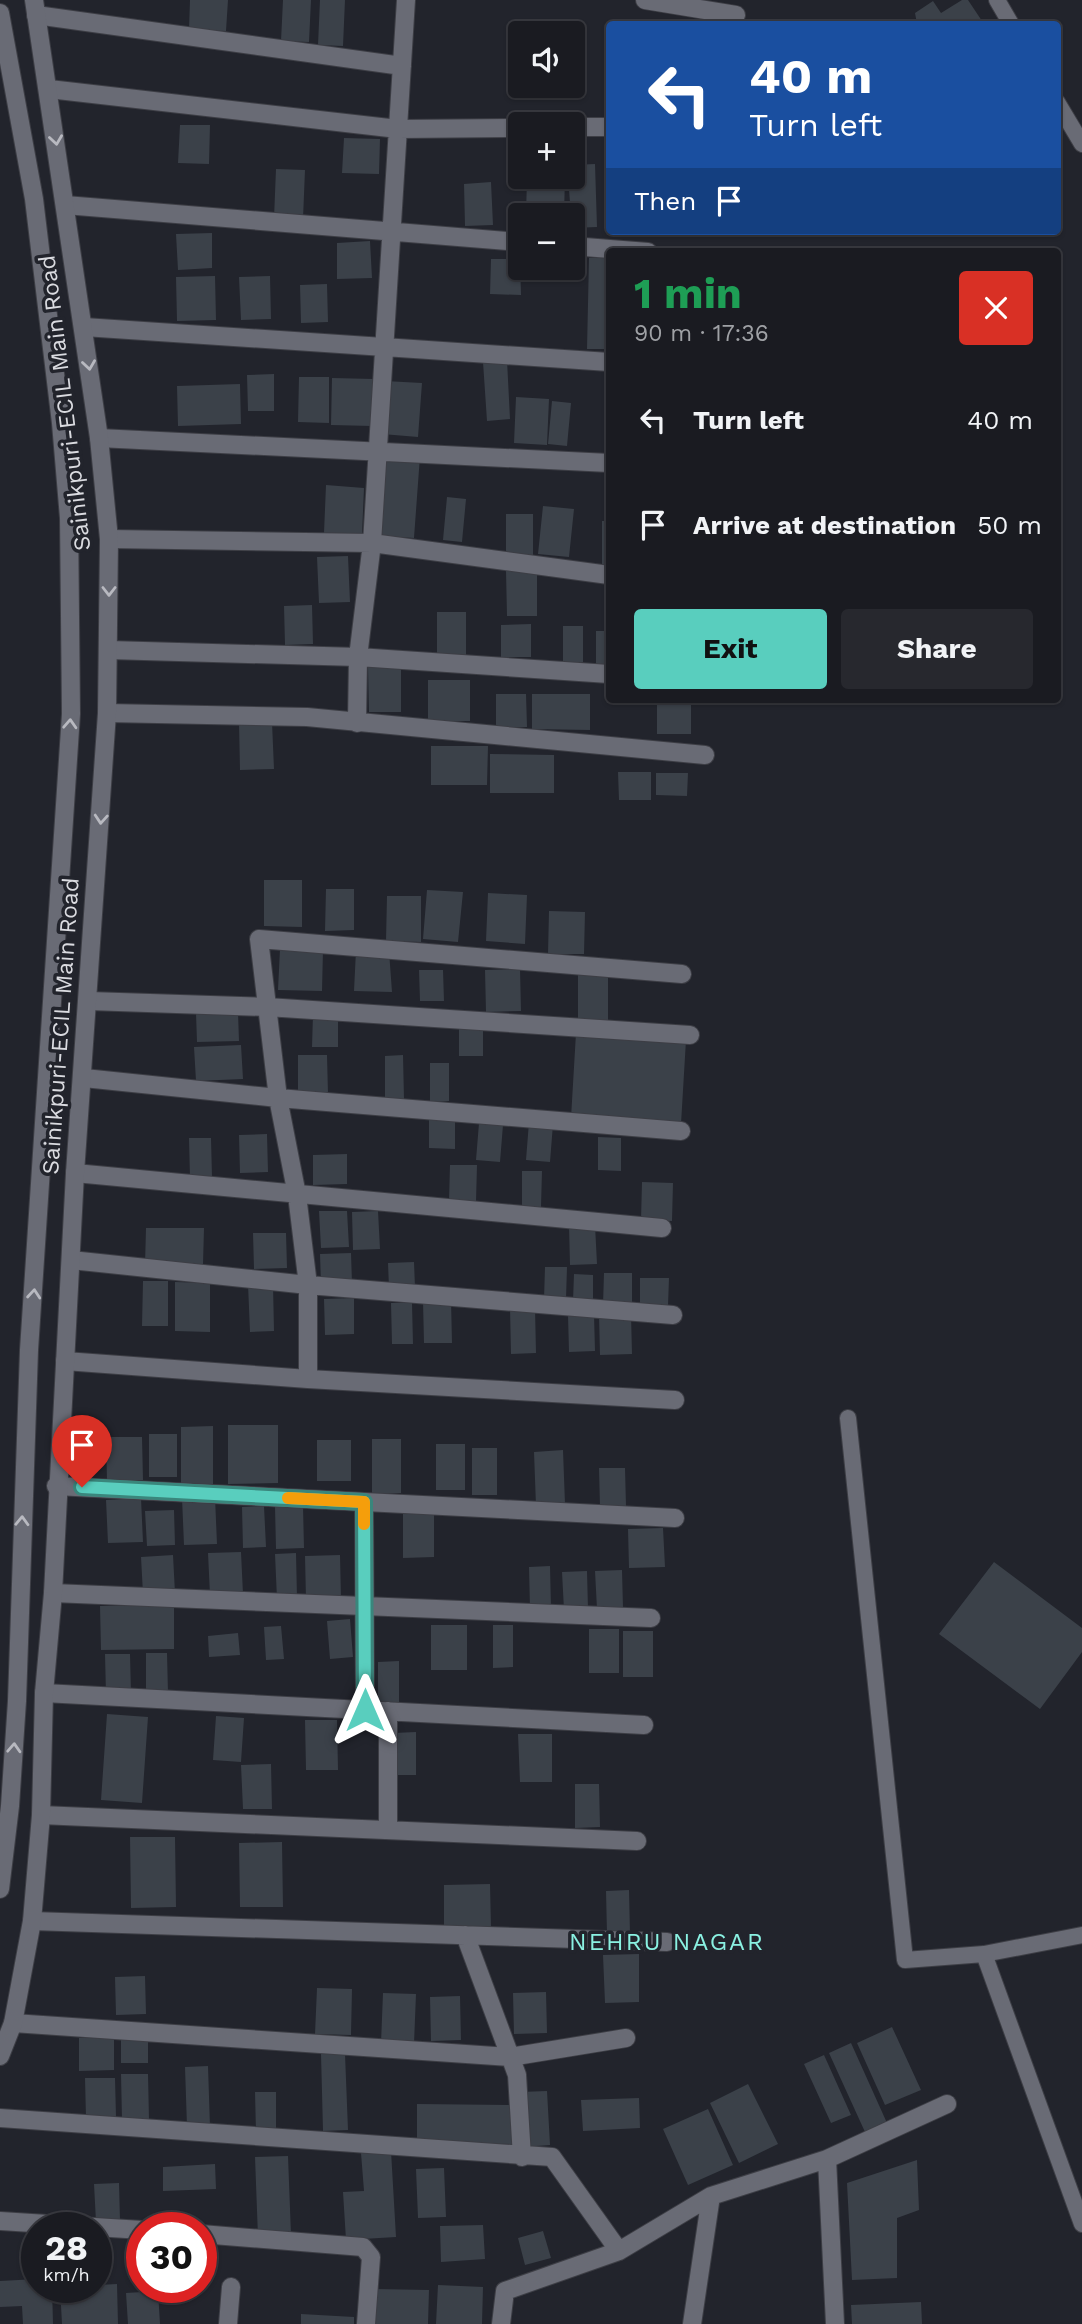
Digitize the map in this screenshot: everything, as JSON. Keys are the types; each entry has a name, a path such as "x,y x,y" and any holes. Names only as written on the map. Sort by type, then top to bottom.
{"street":[{"path":"357,723 358,657 372,543 406,0"},
{"path":"645,0 736,15"},
{"path":"35,7 402,66"},
{"name":"Sainikpuri-ECIL Main Road","path":"0,2056 13,2023 32,1920 41,1815 44,1693 53,1593 56,1486 107,713 109,539 99,438 35,7"},
{"name":"Sainikpuri-ECIL Main Road","path":"0,13 34,199 61,422 69,518 71,714 29,1350 17,1701 10,1806 0,1889"},
{"path":"49,89 398,129 508,128"},
{"path":"585,127 606,127"},
{"path":"65,205 508,241"},
{"path":"585,247 606,249"},
{"path":"84,327 606,362"},
{"path":"99,438 606,463"},
{"path":"109,539 372,543 606,575"},
{"path":"108,650 358,657 606,674"},
{"path":"107,713 307,717 705,755"},
{"path":"308,1379 308,1285 297,1195 278,1098 259,939 682,974"},
{"path":"89,1001 267,1007 690,1035"},
{"path":"84,1078 278,1098 681,1131"},
{"path":"75,1173 662,1228"},
{"path":"71,1260 308,1285 673,1315"},
{"path":"65,1362 675,1400"},
{"path":"56,1486 675,1518"},
{"path":"364,1502 365,1710"},
{"path":"53,1593 651,1618"},
{"path":"44,1693 644,1725"},
{"path":"388,1711 388,1830"},
{"path":"41,1815 637,1841"},
{"path":"32,1920 667,1942"},
{"path":"465,1935 517,2075 522,2157"},
{"path":"13,2023 510,2057 626,2038"},
{"path":"501,2324 505,2291 619,2251 711,2196 827,2159 947,2104"},
{"path":"0,2118 522,2157 552,2157 619,2251"},
{"path":"827,2159 835,2324"},
{"path":"692,2324 711,2196"},
{"path":"0,2221 126,2229"},
{"path":"217,2235 363,2247 371,2256 366,2324"},
{"path":"228,2324 231,2287"}],"lane":[{"path":"996,0 1009,21"},
{"path":"1061,109 1082,144"},
{"path":"848,1418 905,1960 984,1955 1082,1935"},
{"path":"984,1955 1082,2224"}],"building":[{"path":"190,0 228,0 226,31 189,30"},
{"path":"283,0 311,0 309,42 281,41"},
{"path":"320,0 345,0 343,46 318,45"},
{"path":"962,0 968,0 982,21 916,21 915,13 933,1 941,13"},
{"path":"180,125 210,125 209,164 178,163"},
{"path":"344,138 380,139 379,174 342,173"},
{"path":"585,164 595,164 597,227 585,227 585,203 570,203 569,189 585,189"},
{"path":"276,169 305,170 303,219 274,218"},
{"path":"491,182 493,225 465,226 464,184"},
{"path":"527,189 565,189 564,203 526,203"},
{"path":"212,233 212,268 178,270 176,234"},
{"path":"370,241 372,278 337,279 337,243"},
{"path":"589,258 606,258 606,349 587,349"},
{"path":"491,259 508,259 508,280 521,280 521,295 490,294"},
{"path":"215,276 216,320 177,321 176,277"},
{"path":"270,276 271,319 241,320 239,277"},
{"path":"327,284 328,322 301,323 300,285"},
{"path":"507,360 510,419 487,421 483,362"},
{"path":"274,374 274,411 248,411 247,375"},
{"path":"299,377 329,377 329,423 298,422"},
{"path":"332,378 374,379 372,426 331,425"},
{"path":"385,381 422,383 418,437 382,434"},
{"path":"240,384 241,424 178,426 177,386"},
{"path":"516,397 549,399 547,445 514,443"},
{"path":"552,401 571,403 567,446 548,444"},
{"path":"385,454 420,456 414,538 377,536"},
{"path":"326,485 364,488 362,535 324,533"},
{"path":"447,497 466,499 462,542 443,540"},
{"path":"543,506 574,509 569,557 538,554"},
{"path":"506,514 533,514 533,558 506,558"},
{"path":"602,521 606,521 606,565 602,565"},
{"path":"348,556 350,602 319,603 317,557"},
{"path":"506,571 537,571 537,616 507,616"},
{"path":"312,605 313,644 285,645 284,606"},
{"path":"437,612 466,612 466,655 437,656"},
{"path":"531,624 531,657 501,657 501,625"},
{"path":"563,626 583,626 583,662 563,662"},
{"path":"596,631 606,631 606,671 596,671"},
{"path":"368,667 401,667 401,712 369,712"},
{"path":"428,680 470,680 470,721 428,721"},
{"path":"496,694 526,694 527,727 496,727"},
{"path":"532,694 590,694 590,730 532,729"},
{"path":"657,703 691,703 691,734 657,734"},
{"path":"239,722 272,722 274,769 240,770"},
{"path":"431,746 488,746 487,785 431,785"},
{"path":"490,754 554,755 554,793 490,793"},
{"path":"618,772 651,772 651,800 619,800"},
{"path":"656,773 688,773 687,796 656,795"},
{"path":"264,880 302,880 302,927 264,926"},
{"path":"326,889 354,889 354,930 325,931"},
{"path":"427,890 463,892 458,942 423,939"},
{"path":"488,893 527,895 525,944 486,941"},
{"path":"387,896 421,896 421,942 386,941"},
{"path":"549,911 585,912 584,954 548,954"},
{"path":"280,949 323,950 322,991 278,990"},
{"path":"356,950 389,951 392,992 354,991"},
{"path":"520,969 521,1011 486,1012 485,970"},
{"path":"419,970 443,970 444,1001 420,1001"},
{"path":"578,974 608,975 608,1020 578,1020"},
{"path":"238,1012 239,1041 197,1042 196,1013"},
{"path":"313,1014 338,1015 338,1047 312,1047"},
{"path":"459,1023 483,1024 483,1056 459,1056"},
{"path":"576,1033 686,1040 681,1124 571,1118"},
{"path":"241,1045 243,1079 196,1081 194,1047"},
{"path":"298,1055 327,1055 328,1094 298,1094"},
{"path":"403,1055 404,1099 385,1099 385,1056"},
{"path":"430,1063 449,1063 449,1101 430,1102"},
{"path":"429,1114 455,1115 455,1149 429,1148"},
{"path":"529,1122 553,1124 550,1162 526,1160"},
{"path":"479,1123 503,1125 500,1162 476,1160"},
{"path":"267,1134 268,1172 240,1173 239,1135"},
{"path":"598,1137 621,1138 621,1171 598,1170"},
{"path":"189,1138 211,1138 212,1177 190,1178"},
{"path":"347,1154 347,1184 313,1185 313,1155"},
{"path":"450,1165 477,1165 476,1202 449,1201"},
{"path":"522,1171 542,1171 541,1207 522,1207"},
{"path":"642,1182 673,1183 672,1221 641,1220"},
{"path":"319,1211 347,1211 349,1247 321,1248"},
{"path":"378,1211 380,1249 353,1250 352,1212"},
{"path":"569,1225 595,1225 597,1264 570,1265"},
{"path":"146,1228 204,1228 203,1265 145,1265"},
{"path":"253,1233 286,1233 287,1268 254,1269"},
{"path":"351,1253 352,1283 321,1284 320,1254"},
{"path":"414,1262 415,1287 389,1288 388,1263"},
{"path":"545,1267 567,1267 566,1299 544,1299"},
{"path":"604,1273 632,1273 632,1305 603,1305"},
{"path":"574,1274 593,1275 593,1302 573,1301"},
{"path":"640,1278 669,1278 668,1306 640,1306"},
{"path":"143,1281 168,1281 168,1326 142,1326"},
{"path":"175,1282 210,1283 210,1332 175,1331"},
{"path":"248,1284 273,1284 274,1331 250,1332"},
{"path":"354,1298 354,1334 325,1335 324,1299"},
{"path":"451,1300 452,1343 424,1343 423,1301"},
{"path":"391,1303 412,1303 413,1344 392,1344"},
{"path":"510,1308 535,1308 536,1353 511,1354"},
{"path":"594,1314 595,1351 569,1352 568,1315"},
{"path":"599,1314 631,1314 632,1354 600,1355"},
{"path":"228,1425 278,1425 278,1483 228,1484"},
{"path":"213,1426 213,1484 181,1484 181,1427"},
{"path":"149,1434 177,1434 177,1477 149,1477"},
{"path":"106,1437 142,1437 143,1480 107,1481"},
{"path":"372,1439 401,1439 401,1493 372,1494"},
{"path":"317,1440 351,1440 351,1481 317,1481"},
{"path":"436,1444 465,1444 465,1490 436,1490"},
{"path":"472,1448 497,1448 497,1495 472,1495"},
{"path":"563,1450 565,1504 536,1506 534,1452"},
{"path":"599,1468 625,1468 626,1506 600,1507"},
{"path":"215,1497 217,1544 184,1545 182,1498"},
{"path":"141,1498 143,1542 108,1543 106,1500"},
{"path":"264,1506 266,1547 243,1548 242,1507"},
{"path":"303,1506 304,1548 276,1549 275,1507"},
{"path":"174,1510 175,1545 147,1546 145,1511"},
{"path":"403,1514 434,1514 434,1557 403,1558"},
{"path":"663,1528 665,1567 629,1568 628,1529"},
{"path":"241,1552 243,1594 210,1595 208,1553"},
{"path":"296,1553 297,1598 277,1599 275,1554"},
{"path":"173,1555 175,1593 143,1594 141,1557"},
{"path":"340,1555 341,1599 306,1600 305,1556"},
{"path":"994,1562 1082,1628 1082,1652 1040,1709 939,1634"},
{"path":"550,1566 551,1608 530,1609 529,1567"},
{"path":"622,1570 623,1608 597,1609 595,1571"},
{"path":"587,1571 588,1609 564,1610 562,1572"},
{"path":"174,1605 174,1649 101,1650 100,1606"},
{"path":"350,1619 353,1657 330,1659 327,1621"},
{"path":"431,1625 467,1625 467,1670 431,1670"},
{"path":"493,1625 513,1625 513,1667 493,1668"},
{"path":"281,1626 284,1659 266,1660 264,1627"},
{"path":"589,1629 619,1629 619,1673 589,1673"},
{"path":"623,1631 653,1631 653,1677 623,1677"},
{"path":"238,1633 240,1655 209,1657 208,1636"},
{"path":"146,1653 167,1653 168,1693 146,1694"},
{"path":"105,1654 130,1654 131,1694 106,1695"},
{"path":"399,1661 399,1707 378,1707 378,1662"},
{"path":"107,1714 148,1717 142,1803 101,1800"},
{"path":"216,1716 244,1718 241,1762 213,1760"},
{"path":"305,1720 337,1720 338,1770 306,1770"},
{"path":"416,1732 416,1775 394,1775 394,1733"},
{"path":"518,1734 552,1734 552,1782 520,1782"},
{"path":"271,1764 272,1809 243,1809 241,1765"},
{"path":"575,1784 599,1784 600,1827 575,1828"},
{"path":"130,1837 175,1837 176,1907 131,1908"},
{"path":"282,1842 283,1907 240,1907 239,1843"},
{"path":"490,1884 491,1928 444,1929 444,1885"},
{"path":"629,1890 630,1934 607,1934 606,1891"},
{"path":"639,1954 639,2002 605,2003 603,1955"},
{"path":"145,1976 146,2014 116,2015 115,1977"},
{"path":"317,1988 352,1989 351,2035 315,2034"},
{"path":"546,1992 547,2033 514,2034 513,1993"},
{"path":"383,1993 416,1994 414,2044 381,2043"},
{"path":"460,1996 461,2040 431,2041 430,1997"},
{"path":"892,2027 921,2090 885,2105 857,2043"},
{"path":"121,2037 148,2037 148,2063 121,2063"},
{"path":"79,2038 114,2038 114,2070 79,2071"},
{"path":"851,2043 887,2123 865,2132 829,2053"},
{"path":"321,2054 345,2054 348,2130 323,2131"},
{"path":"824,2055 851,2115 831,2123 804,2064"},
{"path":"208,2066 210,2127 187,2127 185,2067"},
{"path":"121,2074 148,2074 149,2120 122,2120"},
{"path":"85,2078 115,2078 116,2117 86,2118"},
{"path":"748,2084 778,2144 739,2163 710,2103"},
{"path":"547,2091 550,2145 523,2147 520,2092"},
{"path":"255,2092 276,2092 276,2133 256,2133"},
{"path":"639,2098 640,2128 583,2131 581,2100"},
{"path":"417,2104 518,2105 517,2144 417,2143"},
{"path":"708,2109 733,2165 688,2185 663,2129"},
{"path":"391,2151 396,2237 346,2240 343,2192 364,2191 361,2153"},
{"path":"288,2156 291,2235 258,2237 255,2157"},
{"path":"917,2160 919,2210 897,2218 897,2278 852,2280 847,2183"},
{"path":"215,2164 216,2189 163,2191 163,2167"},
{"path":"444,2168 446,2217 418,2218 416,2169"},
{"path":"119,2183 120,2221 112,2221 112,2212 95,2212 94,2184"},
{"path":"483,2225 485,2259 441,2262 440,2226"},
{"path":"543,2231 551,2258 525,2265 518,2238"},
{"path":"21,2280 21,2303 52,2303 53,2324 23,2324 22,2306 0,2307 0,2281"},
{"path":"112,2284 117,2284 118,2324 62,2324 61,2303 112,2303"},
{"path":"438,2285 483,2287 482,2324 436,2324"},
{"path":"373,2289 429,2290 428,2324 372,2324"},
{"path":"921,2302 922,2324 852,2324 851,2305"},
{"path":"127,2303 159,2303 160,2324 128,2324"},
{"path":"301,2314 354,2317 354,2324 301,2324"}],"slow traffic":[{"path":"288,1498 364,1502 364,1524"}],"district":[{"name":"NEHRU NAGAR","path":"667,1942"}],"route":[{"path":"82,1487 364,1502 365,1710"}]}
